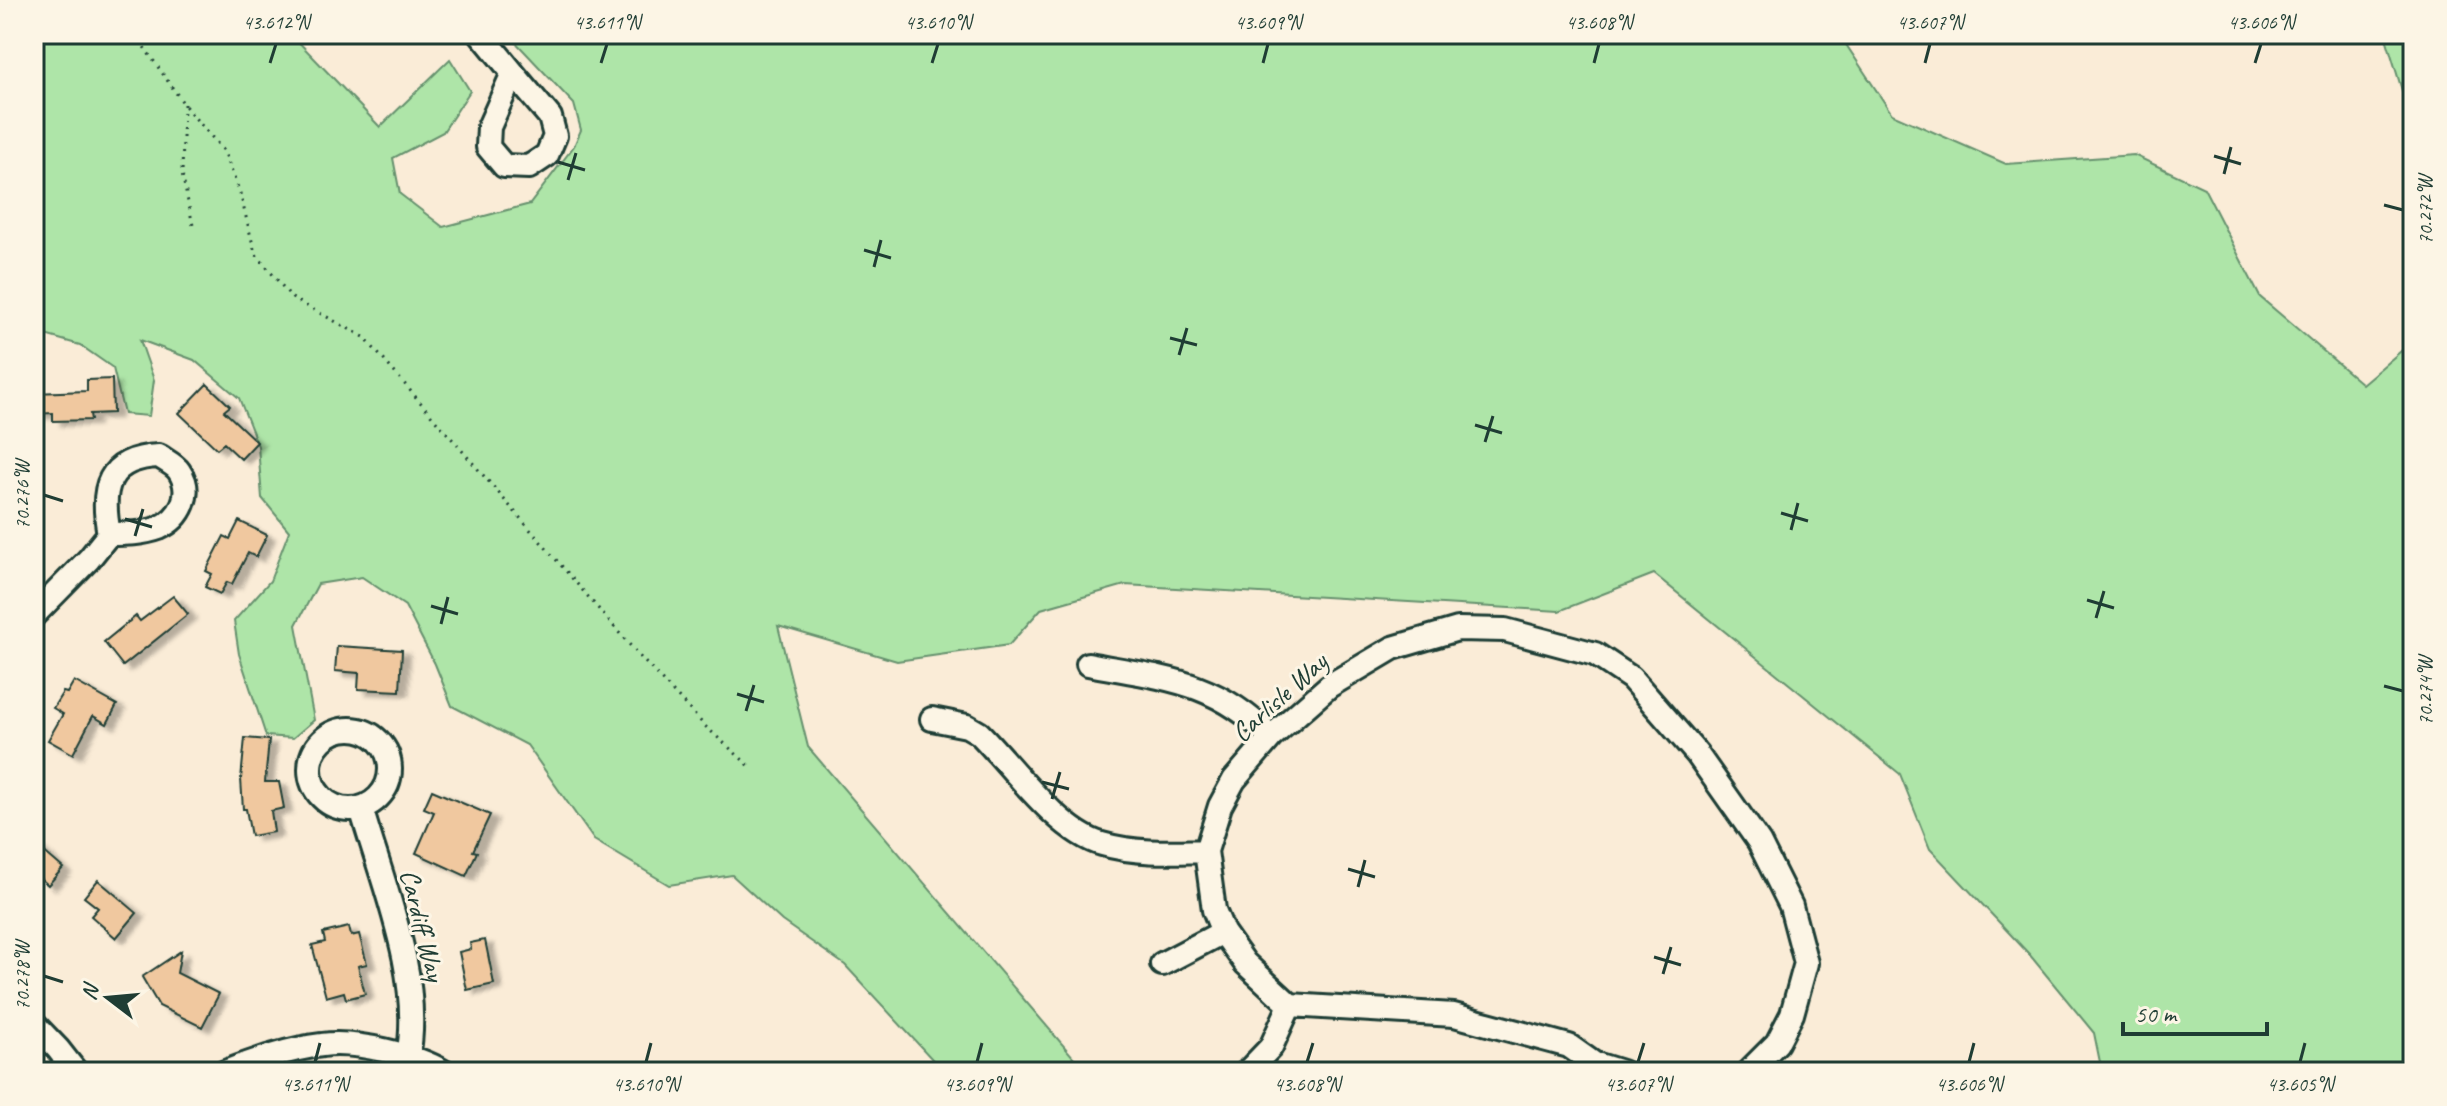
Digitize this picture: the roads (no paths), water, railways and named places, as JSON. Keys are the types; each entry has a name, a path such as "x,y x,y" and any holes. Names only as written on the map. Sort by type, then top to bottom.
{"street":[{"path":"481,34 513,73"},
{"path":"34,615 109,534"},
{"name":"Carlisle Way","path":"1290,1005 1245,963 1223,932 1214,910 1206,851 1220,806 1234,780 1271,737 1329,686 1393,648 1458,629 1505,630 1595,654 1631,678 1697,754 1759,842 1791,906 1806,963 1792,1014 1777,1043 1748,1072"},
{"path":"1088,664 1175,680 1201,688 1239,707 1271,737"},
{"path":"932,719 967,726 979,733 1057,816 1091,839 1147,852 1206,851"},
{"name":"Cardiff Way","path":"361,808 410,983 413,1031 408,1057"},
{"path":"1162,964 1223,932"},
{"path":"1247,1072 1271,1047 1290,1005 1454,1015 1569,1046 1590,1067 1622,1072"},
{"path":"34,1024 76,1072"},
{"path":"225,1072 266,1056 325,1044 389,1050 444,1072"}]}
